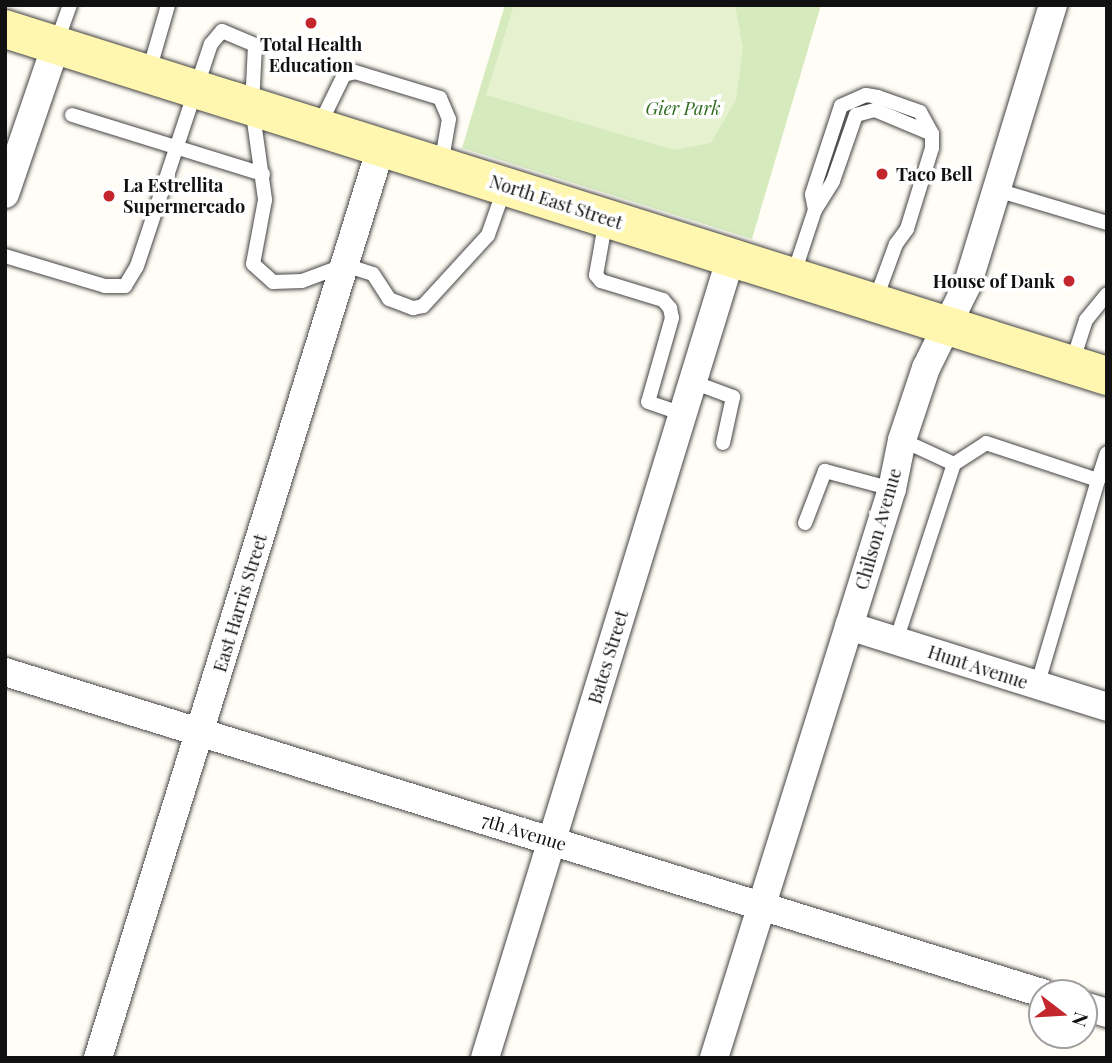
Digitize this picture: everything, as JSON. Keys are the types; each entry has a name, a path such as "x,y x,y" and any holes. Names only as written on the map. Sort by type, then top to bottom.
{"main road":[{"name":"North East Street","path":"5,29 1089,371"}],"street":[{"name":"Chilson Avenue","path":"714,1058 891,489 902,440 947,324 968,283 1053,5"},
{"path":"7,185 56,45"},
{"name":"East Harris Street","path":"98,1058 381,147"},
{"name":"Bates Street","path":"485,1058 731,257"},
{"name":"Hunt Avenue","path":"849,626 1107,707"},
{"name":"7th Avenue","path":"5,672 1028,989"}],"lane":[{"path":"56,45 70,5"},
{"path":"148,75 168,5"},
{"path":"5,256 106,286 125,286 137,266 213,39 222,31 234,33 255,45 252,107 265,200 252,251 258,273 286,285 345,265 373,274 389,299 413,308 423,306 488,235 505,186"},
{"path":"318,128 344,75 355,72 440,98 449,119 441,165"},
{"path":"793,277 815,210 812,194 841,106 866,95 878,97 920,112 932,134 907,229 896,244 875,302"},
{"path":"72,115 263,174"},
{"path":"997,190 1107,223"},
{"path":"606,218 596,275 601,281 663,300 670,308 672,318 648,402 683,414"},
{"path":"1089,371 1086,320 1107,294"},
{"path":"693,382 733,397 723,443"},
{"path":"902,440 954,464"},
{"path":"896,641 954,464 986,443 1098,480"},
{"path":"1037,686 1107,453"},
{"path":"805,523 825,471 891,489"}],"green space":[{"name":"Gier Park","path":"505,5 821,5 752,239 462,148"},
{"path":"514,5 735,5 743,48 736,100 711,143 675,150 486,95"}],"place":[{"name":"Total Health Education","path":"311,23"},
{"name":"Taco Bell","path":"882,174"},
{"name":"La Estrellita Supermercado","path":"109,196"},
{"name":"House of Dank","path":"1069,281"}]}
